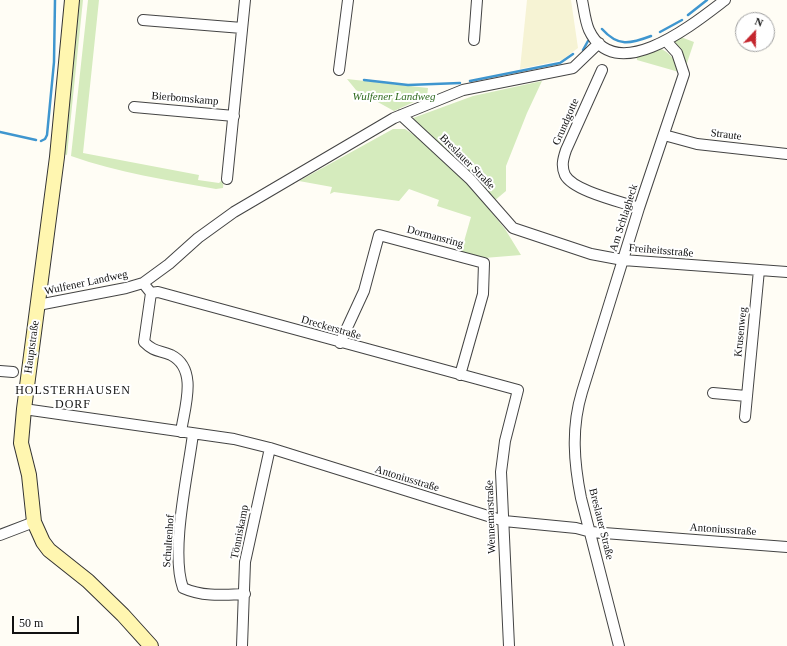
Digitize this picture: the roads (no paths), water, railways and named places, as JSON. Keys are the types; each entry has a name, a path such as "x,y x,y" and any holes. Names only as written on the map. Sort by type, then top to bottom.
{"main road":[{"name":"Hauptstraße","path":"72,0 57,157 24,409 21,443 29,475 34,522 50,550 93,586 123,615 151,646"}],"street":[{"name":"Bierbomskamp","path":"227,179 245,0"},
{"path":"339,70 348,0"},
{"path":"474,40 477,0"},
{"path":"582,0 588,29 599,43 611,51 632,53 666,41 725,0"},
{"path":"143,20 242,28"},
{"name":"Am Schlagheck","path":"578,406 622,260 684,74 676,53 666,41"},
{"name":"Wulfener Landweg","path":"38,306 119,290 143,283 169,264 198,238 234,212 401,115 463,90 573,68 599,43"},
{"name":"Grundgotte","path":"602,70 566,150 562,164 565,176 574,185 639,208"},
{"name":"Bierbomskamp","path":"134,106 234,116"},
{"name":"Breslauer Straße","path":"401,115 470,179 513,228"},
{"name":"Straute","path":"664,135 697,144 787,154"},
{"name":"Freiheitsstraße","path":"513,228 591,254 622,260 787,272"},
{"name":"Dormansring","path":"340,343 364,291 379,234 484,263 483,294 460,375"},
{"name":"Krusenweg","path":"745,417 759,270"},
{"path":"143,283 151,293 144,342 151,350 172,356 182,365 187,374 188,388 182,432"},
{"name":"Dreckerstraße","path":"151,293 158,292 340,343 518,390"},
{"path":"0,371 13,372"},
{"name":"Wennemarstraße","path":"509,646 502,472 505,441 518,390"},
{"path":"713,393 746,396"},
{"name":"Breslauer Straße","path":"578,406 574,435 576,467 581,498 591,532 619,646"},
{"name":"Antoniusstraße","path":"24,409 234,439 270,448 504,521 576,528 591,532 787,547"},
{"name":"Schultenhof","path":"194,434 180,527 178,575 183,588 201,595 245,594"},
{"name":"Tönniskamp","path":"242,646 245,562 270,448"},
{"path":"0,535 34,522"}],"waterway":[{"path":"41,141 45,139 47,135 54,62 55,0"},
{"path":"688,15 707,0"},
{"path":"660,32 682,20"},
{"path":"602,29 613,39 625,42 637,41 651,36"},
{"path":"583,50 588,41"},
{"path":"470,81 560,63 573,54"},
{"path":"364,80 408,85 460,83"},
{"path":"0,132 36,140"}],"district":[{"name":"HOLSTERHAUSEN DORF","path":"73,398"}]}
